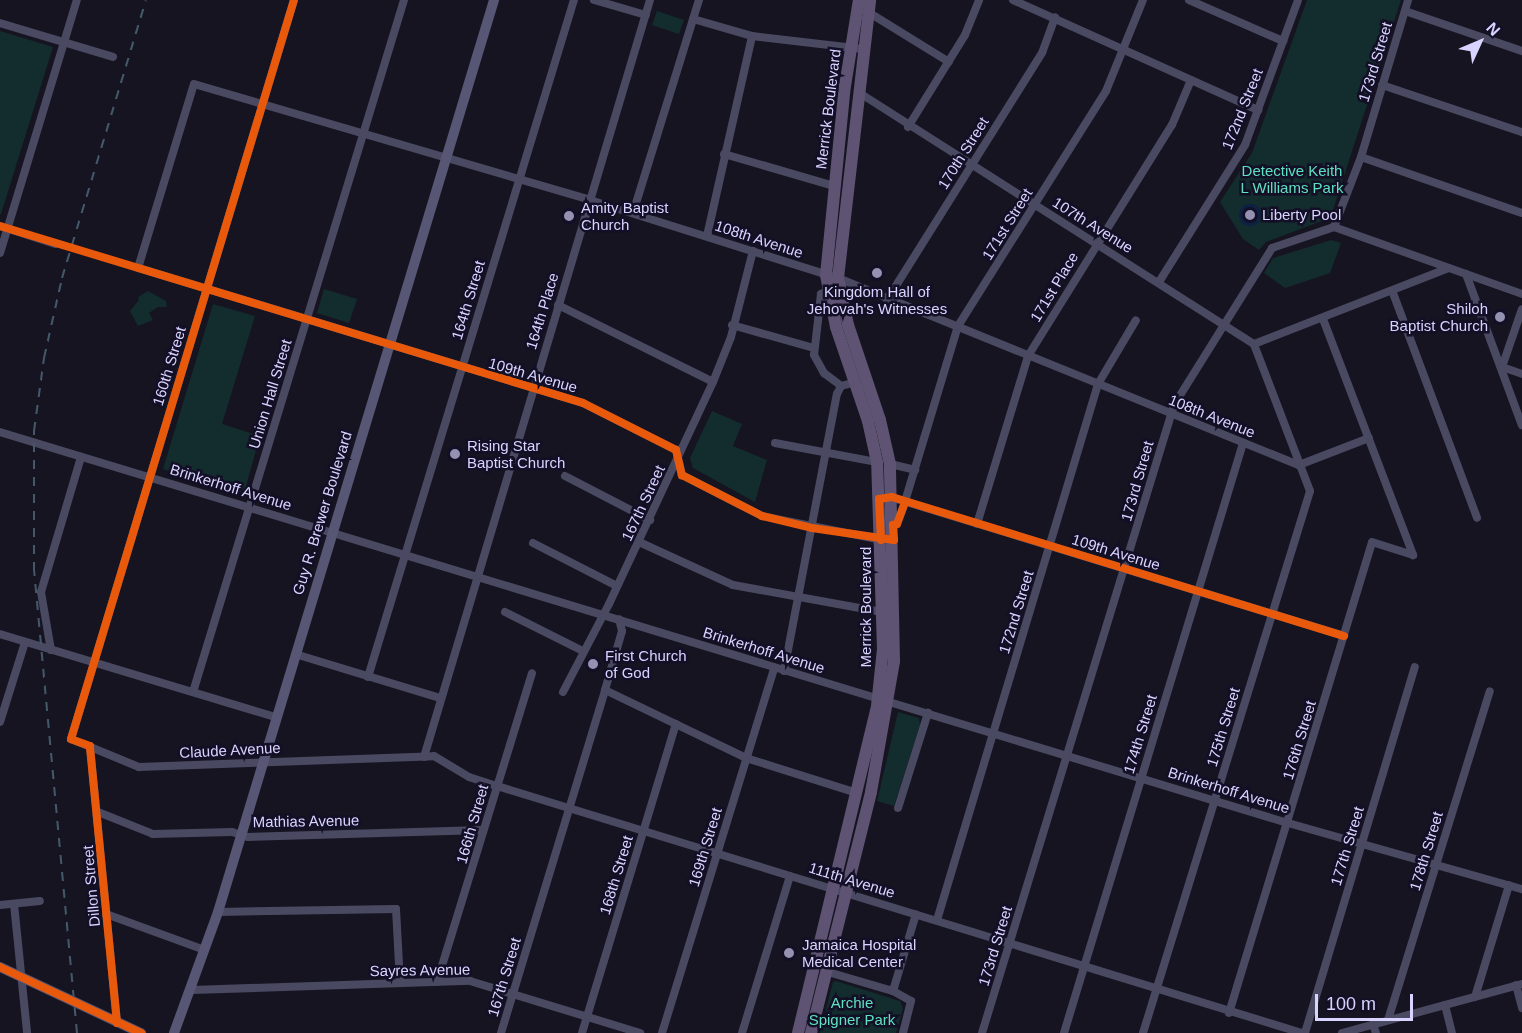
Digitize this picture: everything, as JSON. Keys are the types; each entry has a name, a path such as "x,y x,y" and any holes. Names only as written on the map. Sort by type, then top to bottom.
{"main road":[{"name":"Guy R. Brewer Boulevard","path":"174,1033 192,990 218,912 275,717 494,0"},
{"name":"Merrick Boulevard","path":"859,0 856,48 857,92 829,290 836,327 883,463"},
{"name":"Merrick Boulevard","path":"798,1033 832,888 894,661 880,420 832,276 834,186 856,48 869,6"},
{"name":"Merrick Boulevard","path":"811,1033 871,792 884,699 882,612 887,540 893,525 885,498"},
{"path":"0,967 141,1033"}],"street":[{"path":"0,253 4,227 77,0"},
{"name":"160th Street","path":"71,739 294,0"},
{"name":"Union Hall Street","path":"193,692 404,0"},
{"name":"164th Street","path":"368,677 574,0"},
{"path":"594,0 646,15"},
{"name":"164th Place","path":"424,757 475,578 650,0"},
{"path":"633,213 699,0"},
{"path":"908,127 949,62 979,0"},
{"path":"1013,0 1122,47 1126,53 1258,110"},
{"name":"171st Street","path":"893,525 897,524 905,502 958,326 1106,91 1143,0"},
{"path":"1189,0 1283,40"},
{"name":"172nd Street","path":"1159,282 1231,169 1258,110 1298,0"},
{"name":"173rd Street","path":"982,1033 1171,414 1223,324 1272,248 1334,227 1361,157 1408,0"},
{"path":"869,6 949,62"},
{"path":"1404,10 1522,51"},
{"name":"170th Street","path":"887,300 1042,53 1055,17"},
{"path":"693,19 752,36 856,48"},
{"path":"0,23 113,57"},
{"path":"707,236 752,36"},
{"name":"171st Place","path":"977,524 1028,356 1172,125 1191,80"},
{"name":"108th Avenue","path":"138,268 194,84 590,200 832,276 1299,465"},
{"path":"1382,85 1522,132"},
{"name":"107th Avenue","path":"857,92 908,127 1159,282 1254,344"},
{"path":"724,154 834,186"},
{"path":"1361,157 1522,213"},
{"path":"4,227 55,244"},
{"path":"1334,227 1522,294"},
{"name":"167th Street","path":"563,692 650,520 713,382 731,337 732,325 753,251"},
{"name":"109th Avenue","path":"138,268 583,404 676,450 682,475 762,516 812,528 887,540"},
{"path":"1254,344 1393,293 1449,268"},
{"path":"1466,274 1522,425"},
{"path":"829,290 821,294 814,348 818,365 841,386"},
{"path":"1393,293 1477,518"},
{"path":"558,305 713,382"},
{"path":"1502,367 1522,309"},
{"path":"1299,465 1369,438 1323,319"},
{"name":"172nd Street","path":"937,920 1098,384 1136,320"},
{"path":"732,325 814,348"},
{"name":"175th Street","path":"1143,1033 1310,491 1254,344"},
{"path":"1502,367 1522,374"},
{"path":"841,386 856,382"},
{"path":"784,671 841,386"},
{"name":"Brinkerhoff Avenue","path":"0,432 1361,845 1522,889"},
{"name":"176th Street","path":"1229,1013 1372,542 1413,555 1369,438"},
{"name":"174th Street","path":"1064,1033 1243,442"},
{"path":"775,443 915,470"},
{"path":"51,650 41,592 81,457"},
{"path":"565,476 650,520"},
{"name":"109th Avenue","path":"885,498 1199,590 1344,636"},
{"path":"639,542 733,585 882,612"},
{"path":"533,543 617,586"},
{"path":"506,612 583,651"},
{"name":"167th Street","path":"501,1033 622,631 619,619"},
{"path":"0,634 275,717"},
{"path":"0,722 25,642"},
{"path":"295,654 440,698"},
{"name":"177th Street","path":"1303,1033 1415,667"},
{"name":"169th Street","path":"662,1033 774,668"},
{"name":"166th Street","path":"437,982 532,673"},
{"path":"605,690 746,758 857,793"},
{"name":"178th Street","path":"1388,1020 1490,691"},
{"path":"898,808 928,713"},
{"name":"168th Street","path":"582,1033 676,724"},
{"name":"Claude Avenue","path":"71,739 139,767 397,758"},
{"name":"Dillon Street","path":"90,746 117,1023"},
{"name":"111th Avenue","path":"397,758 434,756 469,777 497,786 1084,964 1158,987 1229,1013 1303,1033"},
{"name":"Mathias Avenue","path":"98,812 153,834 240,834 251,837 483,830"},
{"path":"742,1033 790,876"},
{"path":"1475,997 1509,885"},
{"path":"0,905 40,901"},
{"path":"14,904 27,1033"},
{"path":"218,912 396,909 400,984"},
{"path":"106,914 205,950"},
{"path":"893,991 916,914"},
{"path":"828,972 893,991 911,1001 903,1033"},
{"name":"Sayres Avenue","path":"192,990 470,981 640,1033"},
{"path":"1342,1033 1519,985 1522,1008"},
{"path":"1445,1005 1452,1033"},
{"path":"1373,1024 1376,1033"}],"green space":[{"name":"Detective Keith L Williams Park","path":"1307,0 1401,0 1332,213 1322,221 1266,242 1259,250 1243,239 1220,202 1252,153"},
{"path":"657,11 684,20 679,34 652,25"},
{"path":"0,31 53,47 1,214 0,214"},
{"path":"1331,240 1341,243 1330,273 1285,288 1264,273 1273,258"},
{"path":"324,289 357,299 349,323 317,313"},
{"path":"148,291 166,301 167,307 158,307 149,313 153,320 138,326 130,311 139,300 138,297"},
{"path":"213,304 255,316 222,424 260,436 244,493 163,469"},
{"path":"712,411 742,424 733,446 767,460 755,502 693,468 690,458"},
{"path":"898,712 919,718 920,725 894,806 877,801"},
{"name":"Archie Spigner Park","path":"833,982 900,1001 903,1008 896,1033 820,1033"}],"water":[{"name":"Liberty Pool","path":"1250,204 1258,207 1261,215 1258,223 1250,226 1242,223 1239,215 1242,207"}],"railway":[{"path":"77,1033 34,571 34,431 44,358 62,278 146,0"}],"cycle path":[{"path":"117,1023 90,746 71,739 294,0"},
{"path":"0,226 583,403 676,450 682,475 762,516 812,528 894,540 893,525 897,524 905,502"},
{"path":"881,540 879,499 892,497 1344,636"},
{"path":"0,967 141,1033"}],"place":[{"name":"Liberty Pool","path":"1250,215"},
{"name":"Amity Baptist Church","path":"569,216"},
{"name":"Kingdom Hall of Jehovah's Witnesses","path":"877,273"},
{"name":"Shiloh Baptist Church","path":"1500,317"},
{"name":"Rising Star Baptist Church","path":"455,454"},
{"name":"First Church of God","path":"593,664"},
{"name":"Jamaica Hospital Medical Center","path":"789,953"}]}
